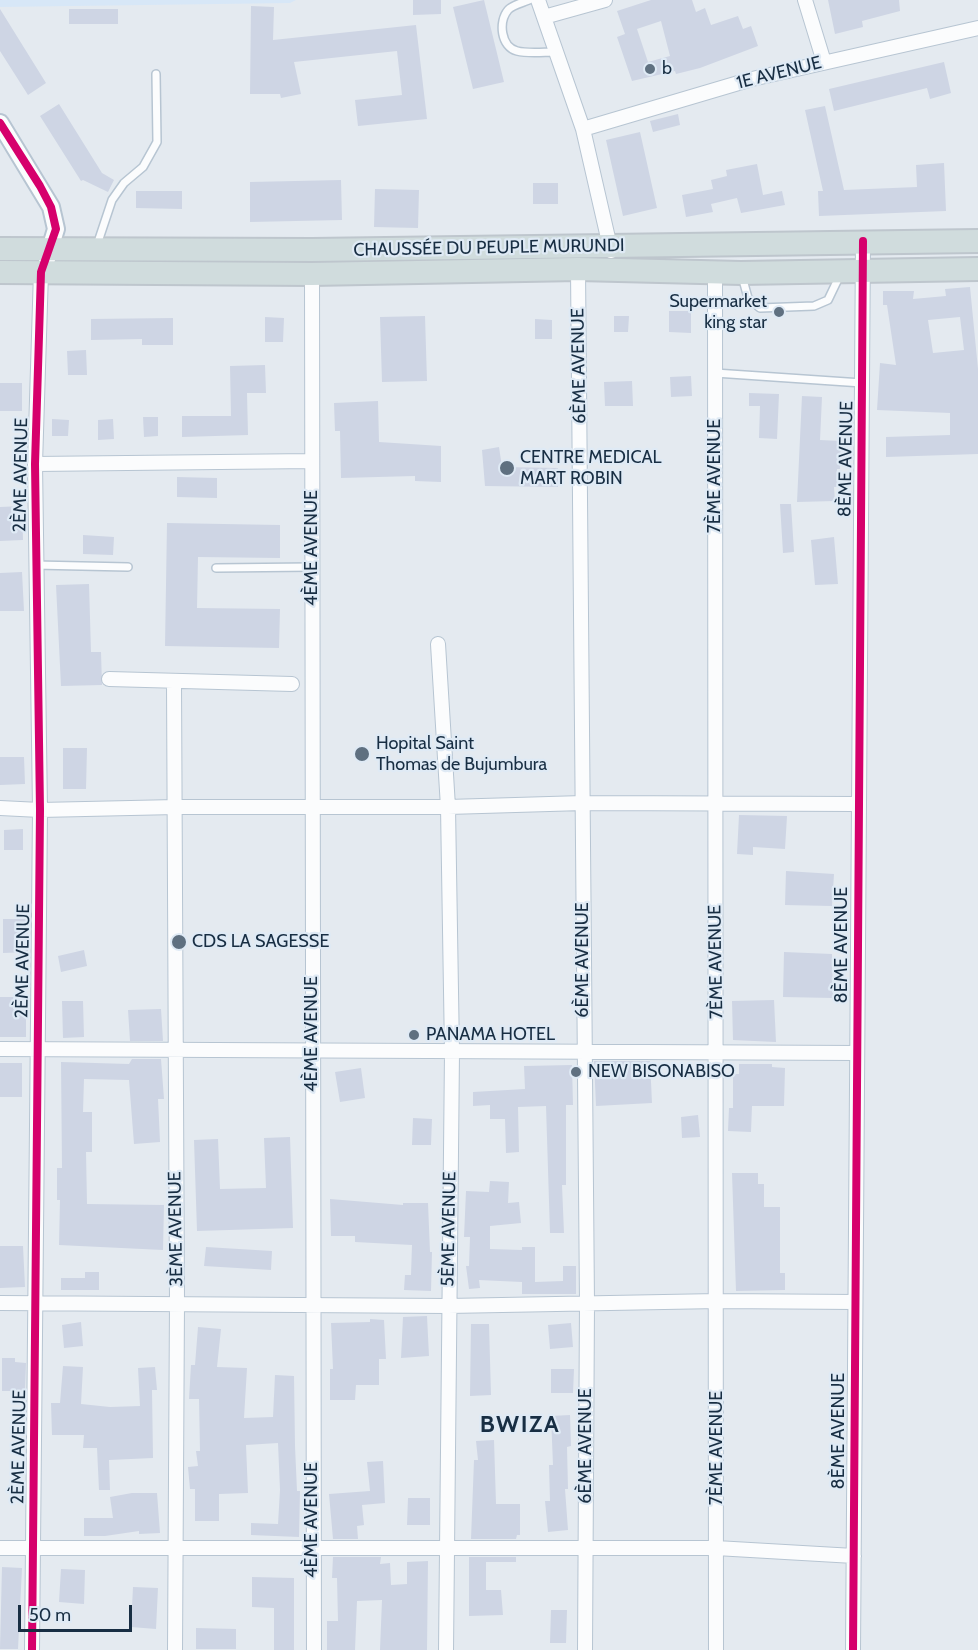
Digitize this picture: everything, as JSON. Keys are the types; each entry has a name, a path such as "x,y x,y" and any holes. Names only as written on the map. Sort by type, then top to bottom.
{"highway":[{"name":"CHAUSSÉE DU PEUPLE MURUNDI","path":"0,249 312,250 978,241"},
{"name":"CHAUSSÉE DU PEUPLE MURUNDI","path":"0,272 312,274 578,269 741,273 978,269"}],"street":[{"path":"538,0 583,129 610,246 613,270"},
{"path":"544,17 605,0"},
{"path":"805,0 824,62"},
{"name":"1E AVENUE","path":"583,129 752,79 978,28"},
{"path":"0,123 51,207 56,230 41,272"},
{"name":"8ÈME AVENUE","path":"853,1650 857,804 862,383 852,272 863,241"},
{"name":"6ÈME AVENUE","path":"578,269 584,803 583,1052 587,1302 585,1650"},
{"name":"2ÈME AVENUE","path":"33,1650 40,810 35,464 41,272"},
{"name":"7ÈME AVENUE","path":"715,273 714,804 718,1301 716,1650"},
{"name":"4ÈME AVENUE","path":"312,274 311,1053 314,1650"},
{"path":"35,464 312,461"},
{"name":"5ÈME AVENUE","path":"438,644 448,807 452,1052 446,1650"},
{"path":"109,679 174,683 292,684"},
{"name":"3ÈME AVENUE","path":"174,683 177,1303 175,1650"},
{"path":"0,808 40,810 176,807 312,809 584,803 857,804"},
{"path":"0,1049 311,1053 857,1053"},
{"path":"0,1303 448,1306 587,1302 855,1302"},
{"path":"0,1548 716,1548 854,1556"}],"lane":[{"path":"529,0 510,8 506,13 501,27 505,43 515,51 558,52"},
{"path":"96,248 112,200 124,183 143,167 157,142 156,74"},
{"path":"741,273 748,298 760,308 814,306 828,300 852,272"},
{"path":"715,373 862,383"},
{"path":"35,565 128,567"},
{"path":"216,568 312,567"}],"shaded area":[{"path":"0,0 296,0 290,3 0,7"}],"building":[{"path":"413,0 441,0 441,14 413,15"},
{"path":"484,0 504,82 473,89 453,7"},
{"path":"651,0 692,0 696,12 705,8 711,25 738,16 743,29 751,26 758,46 700,68 632,81 617,37 625,34 617,11","holes":["661,21 670,56 648,62 637,29"]},
{"path":"828,0 899,0 900,11 862,21 863,27 835,34"},
{"path":"251,6 274,7 273,40 416,25 427,119 358,126 355,100 402,95 397,51 294,62 301,94 281,98 280,94 250,94"},
{"path":"0,9 46,83 28,95 0,51"},
{"path":"69,9 118,9 118,24 69,24"},
{"path":"944,62 951,93 930,99 927,88 834,111 829,89"},
{"path":"59,104 102,173 114,180 108,192 81,181 40,116"},
{"path":"825,106 844,190 917,187 916,165 944,163 946,211 819,216 818,191 823,191 805,110"},
{"path":"678,114 680,125 653,132 650,121"},
{"path":"640,132 657,208 623,216 606,140"},
{"path":"757,164 763,195 782,191 785,205 741,213 737,198 711,204 713,212 686,217 682,195 713,189 711,180 727,176 726,170"},
{"path":"341,180 342,220 250,222 250,182"},
{"path":"533,183 558,183 558,204 533,204"},
{"path":"375,189 419,190 418,228 374,227"},
{"path":"136,191 182,191 182,209 136,208"},
{"path":"970,287 978,369 978,454 886,457 886,437 950,435 950,413 877,410 880,363 896,365 887,305 883,305 883,291 914,291 913,299 946,296 945,289","holes":["960,317 964,350 933,353 928,320"]},
{"path":"669,311 691,311 691,333 669,332"},
{"path":"425,316 427,381 382,382 380,317"},
{"path":"614,316 629,316 628,332 614,332"},
{"path":"265,317 284,318 283,342 265,342"},
{"path":"173,318 173,345 142,345 142,339 91,340 91,319"},
{"path":"535,319 552,320 552,339 535,339"},
{"path":"86,350 87,375 68,375 67,351"},
{"path":"265,365 266,393 247,393 248,435 182,437 182,416 231,416 230,366"},
{"path":"691,376 692,396 671,397 670,377"},
{"path":"632,381 633,406 605,406 604,382"},
{"path":"0,383 22,383 22,411 0,411"},
{"path":"749,393 779,394 777,439 759,438 760,406 749,406"},
{"path":"802,396 822,397 820,440 841,441 840,469 837,469 838,487 834,487 835,501 797,502"},
{"path":"378,401 379,442 441,446 441,482 415,481 415,476 341,478 340,431 335,431 334,403"},
{"path":"143,417 158,417 158,436 144,437"},
{"path":"52,419 69,420 68,436 52,436"},
{"path":"113,419 114,439 98,440 98,420"},
{"name":"CENTRE MEDICAL MART ROBIN","path":"499,447 502,467 558,468 558,487 485,486 482,450"},
{"path":"177,477 217,478 217,498 177,497"},
{"path":"780,504 791,504 794,552 783,553"},
{"path":"22,506 23,540 0,541 0,507"},
{"path":"167,523 280,525 280,558 198,557 197,608 280,609 279,648 165,646"},
{"path":"83,535 114,537 113,555 83,554"},
{"path":"834,537 838,584 815,585 811,540"},
{"path":"22,572 24,611 0,611 0,573"},
{"path":"89,584 91,652 101,652 102,685 61,686 56,585"},
{"path":"63,748 87,748 86,789 63,789"},
{"path":"0,757 24,757 25,784 0,785"},
{"path":"739,815 787,816 785,849 753,847 753,855 737,854"},
{"path":"23,829 23,850 4,850 4,830"},
{"path":"786,871 834,874 832,906 785,905"},
{"path":"3,919 27,919 28,952 3,953"},
{"path":"84,950 87,966 61,972 58,956"},
{"path":"784,952 832,954 833,998 783,997"},
{"path":"0,997 26,997 26,1037 0,1037"},
{"path":"774,1000 776,1042 733,1040 732,1001"},
{"path":"62,1001 83,1001 84,1037 63,1038"},
{"path":"161,1009 163,1041 130,1041 128,1010"},
{"path":"132,1059 161,1059 164,1099 158,1099 160,1142 134,1144 129,1080 84,1079 83,1112 92,1112 92,1152 86,1152 87,1204 164,1205 163,1250 59,1245 60,1200 57,1200 57,1168 62,1168 61,1062 129,1064"},
{"path":"594,1061 650,1061 652,1103 596,1106"},
{"path":"0,1063 22,1063 22,1097 0,1097"},
{"path":"739,1064 772,1064 772,1067 785,1068 784,1106 752,1106 751,1132 728,1131 729,1108 733,1108 733,1074 739,1074"},
{"path":"572,1065 573,1105 566,1105 566,1185 562,1185 564,1233 550,1233 546,1106 518,1107 519,1152 506,1153 505,1119 490,1119 490,1105 473,1106 473,1092 525,1089 524,1066"},
{"path":"361,1068 365,1098 340,1102 335,1072"},
{"path":"698,1115 700,1137 682,1138 681,1117"},
{"path":"413,1118 432,1119 431,1145 412,1145"},
{"path":"290,1137 293,1228 197,1231 194,1140 218,1139 220,1189 266,1188 264,1138"},
{"path":"732,1173 758,1173 758,1184 764,1184 764,1207 780,1207 780,1273 785,1273 785,1290 736,1291"},
{"path":"490,1181 509,1182 508,1203 519,1202 521,1223 490,1226 490,1249 522,1250 522,1247 535,1247 535,1282 563,1281 563,1266 576,1266 576,1294 522,1294 522,1282 479,1280 480,1288 469,1289 466,1266 469,1266 470,1237 464,1237 466,1191 489,1192"},
{"path":"330,1199 403,1205 403,1203 428,1203 430,1252 432,1252 431,1291 404,1290 405,1275 411,1275 412,1245 355,1242 355,1236 331,1236"},
{"path":"0,1246 23,1246 25,1287 0,1288"},
{"path":"206,1247 272,1251 271,1270 204,1266"},
{"path":"85,1272 99,1272 99,1290 61,1290 61,1278 85,1278"},
{"path":"427,1316 429,1356 401,1358 403,1317"},
{"path":"370,1319 384,1320 386,1359 379,1359 379,1385 356,1385 355,1400 330,1400 330,1369 333,1369 331,1323 370,1322"},
{"path":"81,1322 83,1346 64,1348 62,1325"},
{"path":"571,1323 573,1347 550,1349 548,1325"},
{"path":"471,1324 489,1324 491,1395 470,1396"},
{"path":"198,1327 221,1329 217,1367 247,1368 244,1418 273,1417 275,1375 294,1376 297,1491 300,1491 299,1537 251,1535 251,1523 278,1524 280,1490 278,1443 246,1445 248,1493 219,1494 219,1521 195,1521 195,1489 190,1489 188,1467 198,1466 196,1451 200,1451 199,1399 189,1399 191,1365 195,1365"},
{"path":"2,1358 15,1358 15,1362 26,1363 25,1391 2,1391"},
{"path":"63,1366 83,1367 81,1404 110,1407 140,1406 138,1368 155,1367 157,1390 152,1390 153,1458 109,1460 110,1490 99,1490 97,1448 83,1448 84,1435 52,1435 51,1403 60,1403"},
{"path":"551,1369 574,1369 573,1393 551,1393"},
{"path":"570,1415 571,1446 567,1447 568,1489 565,1489 568,1530 548,1532 545,1501 550,1501 549,1465 553,1465 551,1416"},
{"path":"494,1440 496,1504 520,1504 520,1535 517,1535 516,1539 471,1539 474,1460 478,1460 476,1441"},
{"path":"383,1461 385,1503 362,1505 364,1525 357,1526 358,1539 333,1539 329,1494 370,1491 367,1462"},
{"path":"132,1493 157,1493 160,1533 139,1534 139,1531 105,1536 84,1536 84,1518 113,1518 110,1497"},
{"path":"408,1498 430,1498 430,1525 407,1525"},
{"path":"333,1557 381,1557 380,1564 390,1563 391,1585 407,1584 407,1562 428,1561 427,1650 380,1650 382,1600 357,1601 355,1650 327,1650 327,1621 338,1621 337,1578 332,1578"},
{"path":"469,1557 516,1557 516,1562 486,1562 486,1590 501,1590 503,1615 469,1616"},
{"path":"2,1567 22,1568 18,1649 0,1649"},
{"path":"61,1569 85,1570 84,1604 59,1602"},
{"path":"252,1577 294,1578 294,1650 274,1650 274,1608 252,1607"},
{"path":"133,1587 158,1588 156,1629 131,1627"},
{"path":"551,1610 567,1610 566,1643 550,1643"},
{"path":"196,1628 236,1629 236,1649 196,1649"}],"cycle path":[{"path":"0,123 40,186 51,207 56,229 41,272 35,464 40,810 32,1650"},
{"path":"853,1650 863,241"}],"place":[{"name":"b","path":"650,69"},
{"name":"Supermarket king star","path":"779,312"},
{"name":"CENTRE MEDICAL MART ROBIN","path":"507,468"},
{"name":"Hopital Saint Thomas de Bujumbura","path":"362,754"},
{"name":"CDS LA SAGESSE","path":"179,942"},
{"name":"PANAMA HOTEL","path":"414,1035"},
{"name":"NEW BISONABISO","path":"576,1072"}],"district":[{"name":"BWIZA","path":"520,1425"}]}
